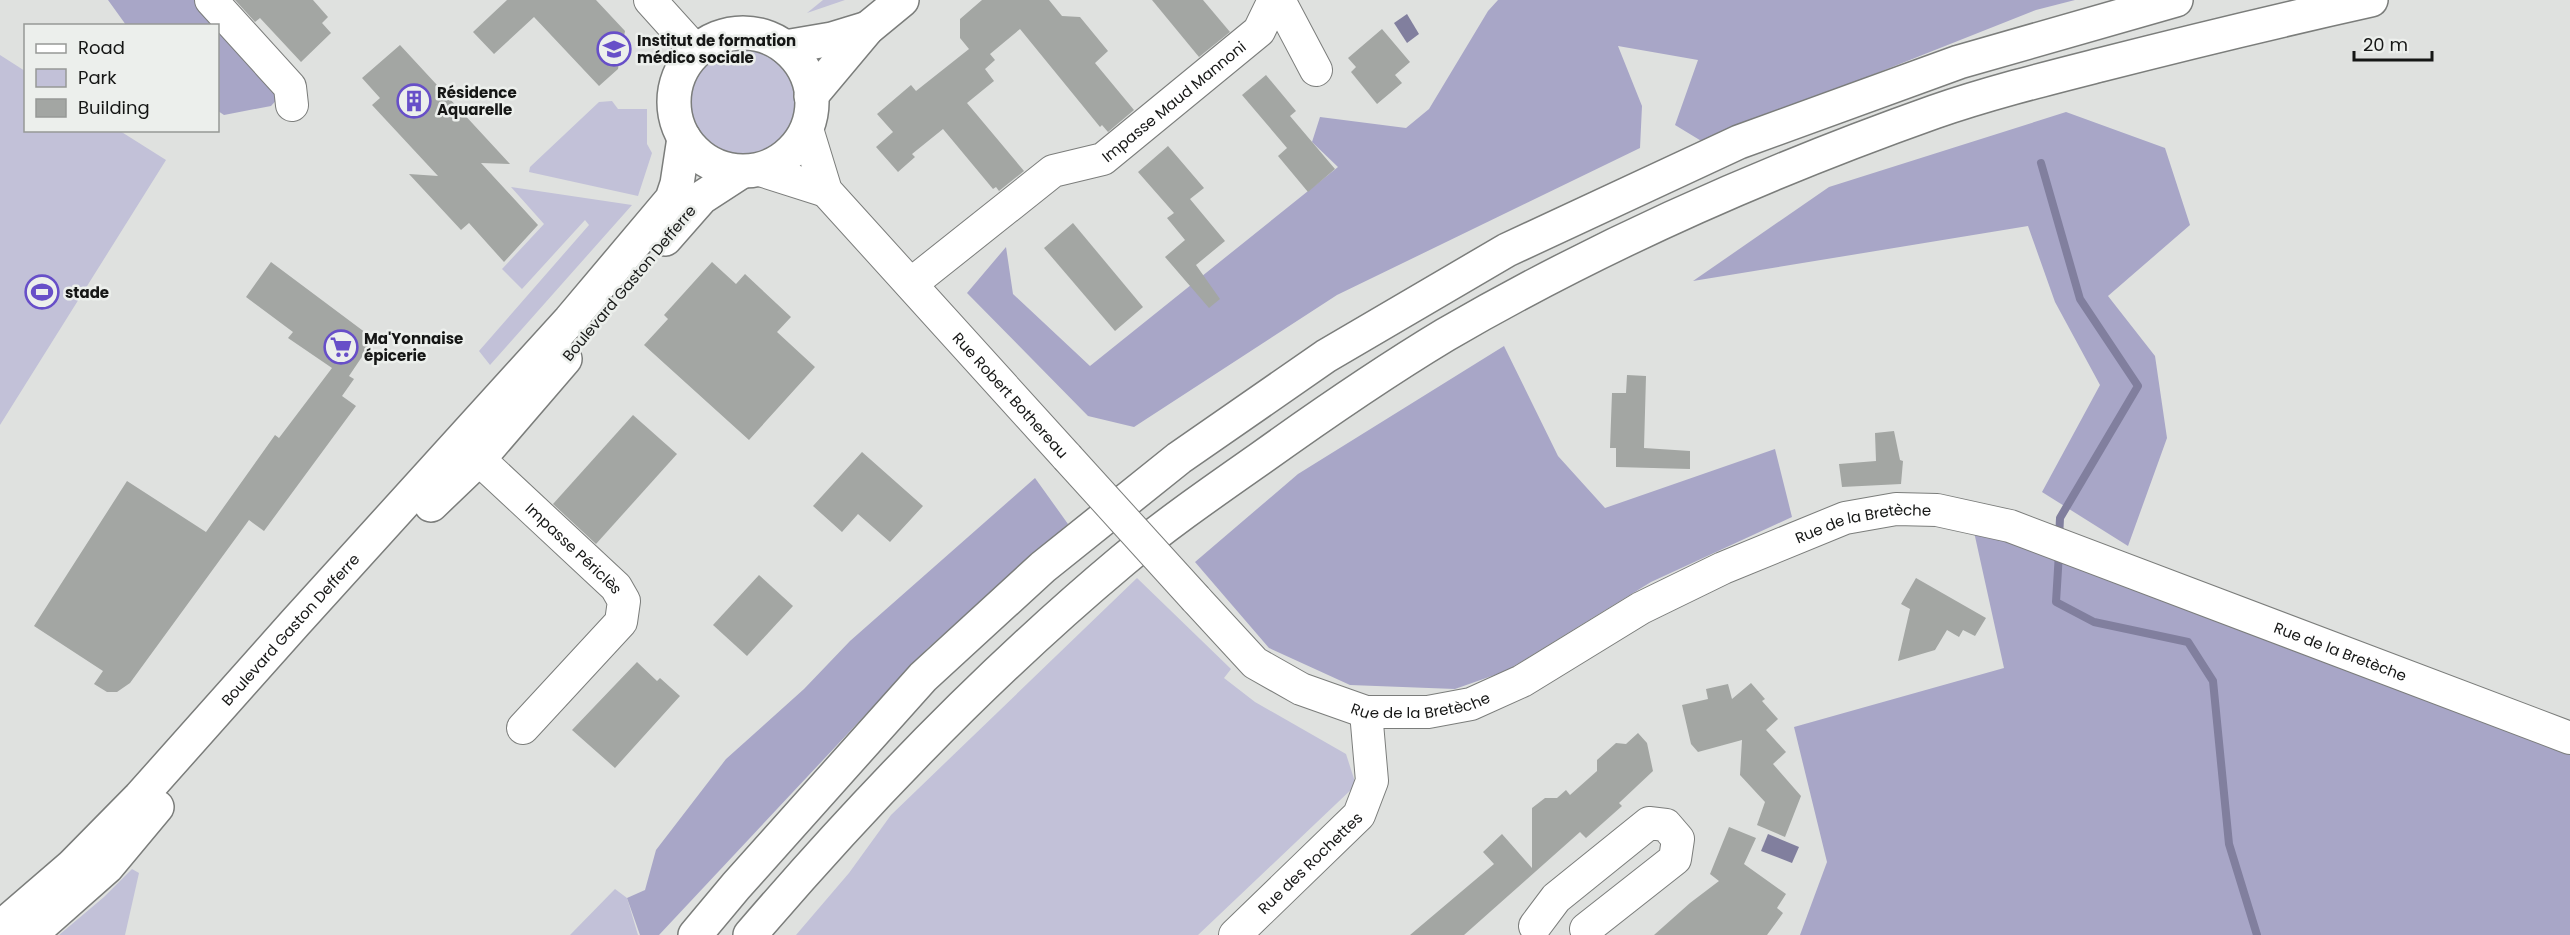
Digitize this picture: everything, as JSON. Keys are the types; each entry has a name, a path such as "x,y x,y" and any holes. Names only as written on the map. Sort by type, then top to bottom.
{"main road":[{"path":"812,96 868,28 903,0"},
{"path":"695,935 923,677 1000,606 1043,567 1179,458 1326,356 1507,250 1739,142 1959,62 2176,0"},
{"path":"750,935 936,729 1125,559 1186,512 1348,396 1445,336 1574,265 1753,182 1936,112 2003,90 2214,36 2372,0"},
{"path":"784,47 832,39 868,28"},
{"path":"748,33 767,38 784,47 802,67 812,96 807,129 795,147 779,161 750,170 724,169 694,152 684,138 675,116 675,93 682,70 696,51 712,41 730,35 748,33"},
{"name":"Boulevard Gaston Defferre","path":"0,928 72,866 140,798 295,623 570,320 672,199 677,184 684,138"},
{"name":"Boulevard Gaston Defferre","path":"30,935 107,867 216,731 332,603 478,459 690,209 701,198 750,170"}],"street":[{"path":"211,0 290,87 292,105"},
{"path":"650,0 696,51"},
{"name":"Impasse Maud Mannoni","path":"910,284 1053,171 1103,159 1259,31 1274,0"},
{"path":"1279,0 1316,70"},
{"name":"Rue Robert Bothereau","path":"807,129 826,191 1196,599"},
{"path":"750,170 826,191"},
{"name":"Boulevard Gaston Defferre","path":"478,459 469,450 551,358 570,320"},
{"name":"Impasse Périclès","path":"478,459 616,587 624,601 621,622 523,728"},
{"name":"Rue de la Bretèche","path":"1196,599 1255,663 1301,689 1366,711 1428,712 1471,704 1522,681 1651,603 1723,568 1845,518 1896,509 1937,510 2010,526 2570,738"},
{"name":"Rue des Rochettes","path":"1235,935 1359,815 1372,781 1366,711"},
{"path":"1649,823 1666,825 1678,839 1675,859 1589,932 1564,922 1530,930 1556,898 1649,823"}],"green space":[{"path":"823,0 845,0 807,13"},
{"path":"741,49 762,53 779,65 791,82 795,103 791,124 779,141 762,153 741,157 720,153 703,141 691,124 687,103 691,82 703,65 720,53"},
{"name":"stade","path":"0,55 24,70 24,132 122,132 166,160 0,425"},
{"path":"612,101 618,109 647,109 647,144 652,153 638,196 529,172 530,167 599,102"},
{"path":"511,187 632,205 490,365 479,351 589,225 585,220 522,289 502,269 544,224"},
{"path":"1137,578 1231,669 1224,678 1255,702 1346,754 1356,785 1198,935 796,935 849,873 891,815"},
{"path":"132,869 139,873 125,935 59,935 104,897"},
{"path":"615,889 627,898 638,935 570,935"}],"shaded area":[{"path":"108,0 197,0 219,24 125,24"},
{"path":"1498,0 2075,0 2036,10 1703,142 1675,125 1698,60 1618,46 1642,106 1640,148 1337,295 1134,427 1088,416 967,293 1006,247 1013,294 1090,366 1338,167 1312,142 1320,117 1406,128 1429,109 1488,11"},
{"path":"1407,14 1419,34 1407,43 1394,23"},
{"path":"219,24 282,94 271,106 224,115 219,112"},
{"path":"2066,112 2165,148 2190,225 2108,296 2155,356 2167,438 2128,546 2042,492 2100,385 2055,302 2028,226 1693,281 1829,187"},
{"path":"1504,346 1558,456 1605,508 1775,449 1792,517 1651,582 1506,671 1455,689 1350,685 1269,648 1195,562 1298,474"},
{"path":"1035,478 1068,524 927,649 659,935 640,935 627,898 645,890 656,850 726,759 804,689 850,641"},
{"path":"1967,500 2219,606 2570,722 2570,935 1800,935 1827,862 1794,727 2004,668"},
{"path":"1768,834 1799,847 1792,863 1761,851"}],"building":[{"path":"235,0 313,0 328,17 322,23 331,33 301,62 260,18 255,22"},
{"path":"507,0 596,0 625,31 618,69 599,86 534,17 494,54 473,32"},
{"path":"982,0 1049,0 1062,16 1080,17 1108,51 1095,63 1134,110 1108,132 1102,125 1100,127 1020,29 990,54 995,60 985,69 994,81 967,103 1024,171 999,191 996,187 993,189 943,129 912,154 915,157 898,172 876,147 893,132 877,114 911,85 916,91 969,49 960,38 960,19"},
{"path":"1152,0 1203,0 1230,32 1199,57"},
{"path":"1382,29 1410,62 1395,75 1402,83 1377,104 1351,72 1356,67 1348,58"},
{"path":"400,45 510,164 481,163 538,225 504,262 469,223 461,230 409,174 438,176 372,105 380,98 362,78"},
{"path":"1266,75 1296,111 1290,116 1335,169 1308,192 1278,156 1287,148 1242,95"},
{"path":"1168,146 1204,188 1190,199 1225,241 1196,265 1220,299 1209,308 1165,257 1185,240 1167,218 1174,213 1138,172"},
{"path":"1073,223 1143,307 1115,331 1044,248"},
{"path":"271,262 374,339 349,376 354,379 342,396 356,406 264,531 249,520 130,683 117,692 107,692 94,684 103,671 34,626 127,481 206,532 275,435 279,438 332,368 288,338 293,332 246,297"},
{"path":"712,262 736,284 745,274 791,317 777,332 815,367 749,440 644,345 668,319 664,315"},
{"path":"1627,375 1646,376 1644,448 1690,451 1690,469 1616,467 1616,448 1610,448 1612,393 1626,393"},
{"path":"633,415 677,454 596,544 553,504"},
{"path":"1894,431 1900,460 1903,461 1901,484 1842,487 1839,464 1876,461 1875,433"},
{"path":"862,452 923,506 890,542 858,514 842,532 813,506"},
{"path":"759,575 793,606 747,656 713,625"},
{"path":"1916,578 1986,618 1975,636 1963,630 1959,637 1947,630 1935,650 1898,661 1910,609 1901,604"},
{"path":"637,662 657,681 660,678 680,696 615,768 572,730"},
{"path":"1751,683 1765,699 1762,701 1778,719 1766,730 1786,752 1773,764 1801,796 1785,837 1757,825 1765,802 1740,775 1742,740 1698,752 1691,744 1682,705 1708,699 1706,689 1728,684 1732,699"},
{"path":"1638,733 1647,743 1653,771 1619,803 1622,806 1586,838 1580,832 1464,935 1410,935 1494,864 1483,852 1502,834 1532,868 1532,808 1545,798 1557,798 1566,790 1570,795 1597,771 1597,760 1616,743 1626,744"},
{"path":"1729,827 1756,838 1744,864 1786,894 1777,908 1783,913 1767,935 1654,935 1719,881 1710,874"}],"waterway":[{"path":"2041,163 2080,299 2138,386 2060,518 2059,538"},
{"path":"2059,553 2056,602 2094,622 2188,642 2213,681 2229,844 2257,935"}],"place":[{"name":"Institut de formation médico sociale","path":"614,49"},
{"name":"Résidence Aquarelle","path":"414,101"},
{"name":"stade","path":"42,292"},
{"name":"Ma'Yonnaise épicerie","path":"341,347"}]}
